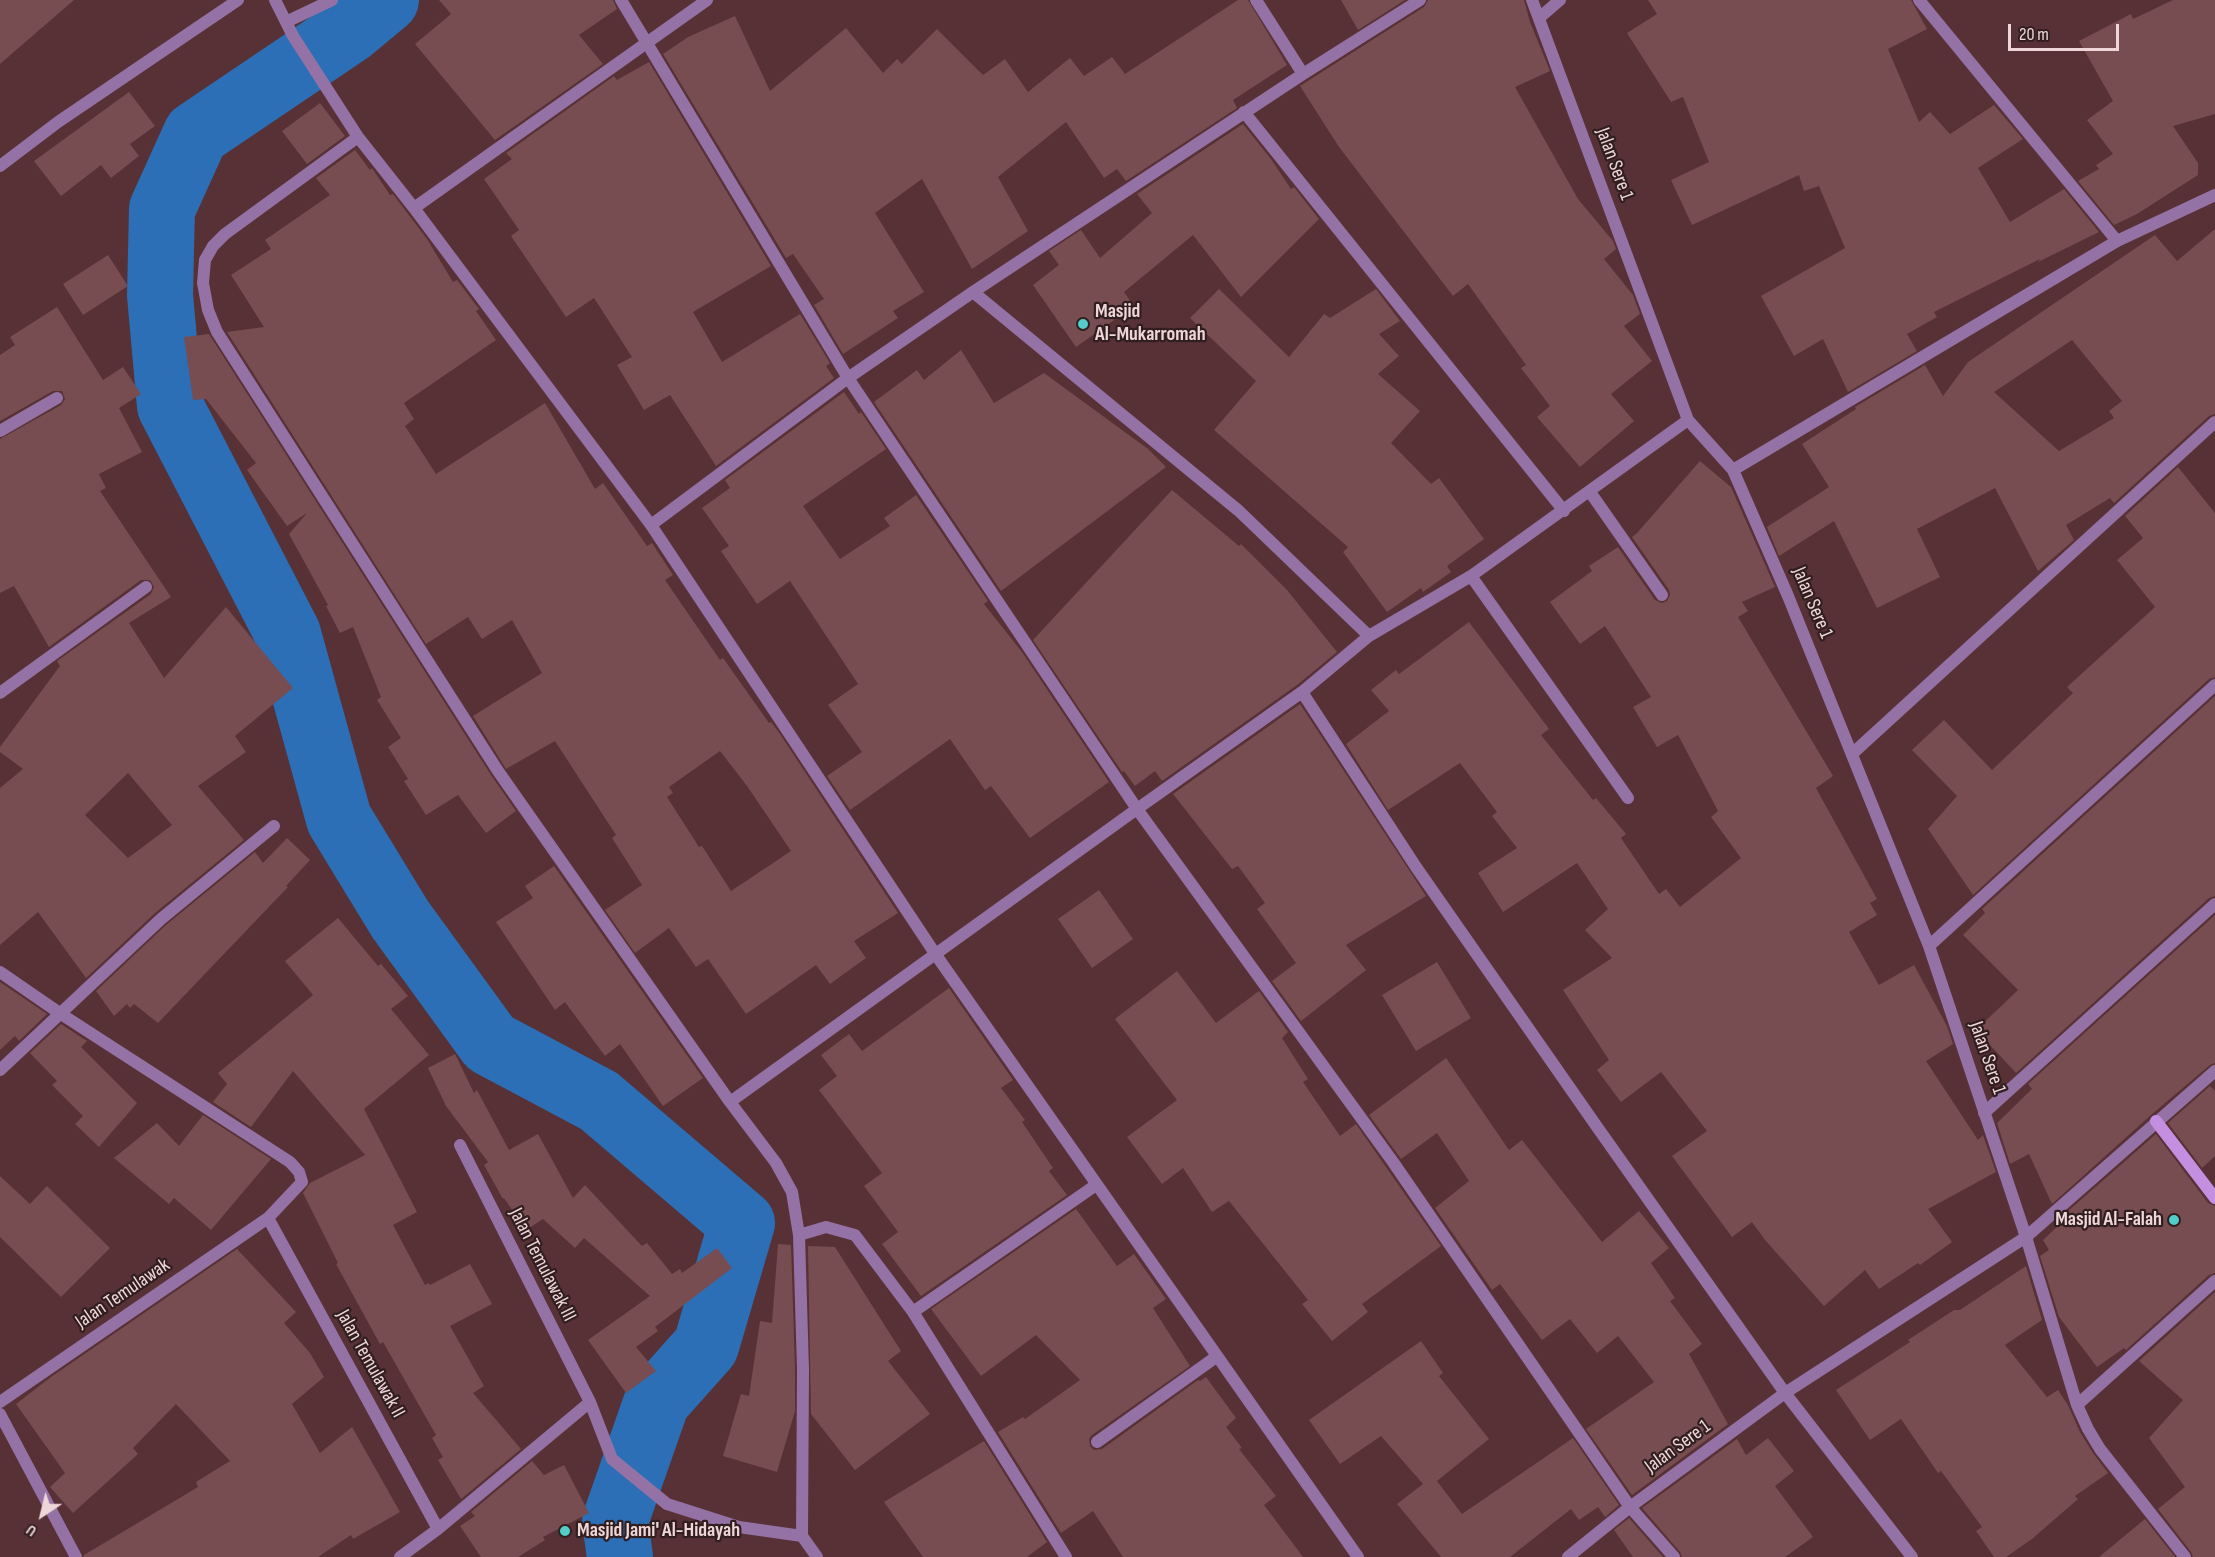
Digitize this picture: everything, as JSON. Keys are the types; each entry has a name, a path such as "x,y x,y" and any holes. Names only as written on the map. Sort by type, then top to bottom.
{"street":[{"path":"0,166 58,122 237,0"},
{"path":"275,0 293,36 358,137 414,208 651,525 936,955 1358,1557"},
{"path":"286,22 332,0"},
{"path":"621,0 848,378 1137,809 1393,1162 1630,1507 1674,1557"},
{"path":"414,208 707,0"},
{"path":"1256,0 1303,74"},
{"path":"651,525 848,378 973,292 1244,112 1420,0"},
{"name":"Jalan Sere 1","path":"1532,0 1688,420 1733,470 1788,596 1929,946 2026,1238 2077,1406 2100,1449 2185,1557"},
{"path":"1539,18 1560,0"},
{"path":"1919,0 2117,241"},
{"path":"1244,112 1564,511"},
{"path":"358,137 225,234 213,246 206,260 203,283 207,310 217,332 498,771 730,1102 776,1163 792,1192 799,1235 803,1369 802,1536 817,1557"},
{"path":"1733,470 2117,241 2215,195"},
{"path":"973,292 1239,511 1369,636"},
{"path":"0,431 57,398"},
{"path":"730,1102 1302,692 1369,636 1471,576 1688,420"},
{"path":"1852,754 2215,422"},
{"path":"1590,492 1662,595"},
{"path":"1471,576 1628,798"},
{"path":"0,693 146,587"},
{"path":"1929,946 2215,685"},
{"path":"1302,692 1422,876 1785,1393 1912,1557"},
{"path":"0,1070 161,919 274,826"},
{"path":"1984,1113 2215,904"},
{"path":"0,972 60,1014"},
{"name":"Jalan Temulawak","path":"0,1402 268,1218 302,1182 299,1172 290,1162 60,1014"},
{"name":"Jalan Sere 1","path":"1568,1557 1630,1507 1785,1393 2026,1238 2215,1071"},
{"path":"2156,1122 2215,1198"},
{"name":"Jalan Temulawak III","path":"459,1145 590,1402 612,1459 667,1504 739,1527 802,1536"},
{"path":"913,1312 1096,1185"},
{"name":"Jalan Temulawak II","path":"268,1218 438,1529"},
{"path":"799,1235 826,1227 855,1235 913,1312 1066,1557"},
{"path":"2077,1406 2215,1281"},
{"path":"1097,1442 1216,1357"},
{"path":"400,1557 438,1529 590,1402"},
{"path":"0,1414 76,1557"}],"building":[{"path":"0,0 74,0 0,64"},
{"path":"439,0 613,0 617,9 579,35 603,64 495,140 415,44 451,14"},
{"path":"1238,0 1248,0 1287,65 1233,100 1237,108 1126,181 1117,169 1104,178 1066,122 998,177 1028,231 972,269 922,179 875,213 924,292 893,311 898,318 843,354 814,305 824,299 793,254 786,258 663,54 688,37 735,16 770,91 846,28 883,73 897,59 902,64 937,29 983,75 1005,59 1028,92 1070,58 1084,76 1112,57 1125,74"},
{"path":"1341,0 1405,0 1358,30"},
{"path":"1428,0 1524,0 1530,22 1550,71 1515,87 1578,199 1613,241 1616,249 1604,259 1633,295 1640,314 1624,326 1652,361 1611,394 1634,421 1580,467 1537,417 1550,406 1521,368 1526,365 1468,284 1453,296 1339,147 1300,86 1424,7"},
{"path":"1648,0 1911,0 1927,29 1888,49 1919,122 1930,112 1950,134 1994,105 2023,139 1978,168 2010,222 2064,189 2099,232 1934,312 1937,317 1907,334 1917,351 1848,392 1823,339 1794,356 1761,296 1845,248 1819,186 1804,191 1799,175 1692,225 1671,180 1709,162 1683,97 1671,102 1627,33 1657,14"},
{"path":"2173,0 2215,0 2215,114 2173,126 2198,163 2198,175 2137,214 2114,225 2078,181 2099,169 2096,165 2113,154 2087,120 2113,101 2079,41 2131,14 2133,19"},
{"path":"649,62 771,266 693,312 722,362 800,314 830,363 826,366 834,378 716,466 670,395 644,410 617,365 632,357 594,298 566,317 511,236 519,230 484,179 512,159 506,153 614,76 617,80"},
{"path":"129,92 155,126 130,144 139,156 111,178 101,165 61,196 34,161"},
{"path":"320,103 345,136 307,164 282,131"},
{"path":"1243,124 1291,189 1294,187 1319,219 1241,297 1193,235 1124,292 1134,306 1076,347 1033,285 1059,265 1049,251 1081,230 1100,258 1152,213 1137,194"},
{"path":"355,150 370,170 372,168 390,195 393,194 427,239 453,282 457,280 479,309 476,311 496,340 404,403 414,419 405,426 436,474 545,403 595,489 603,483 647,546 652,543 673,575 665,580 720,660 723,658 769,723 771,722 780,734 898,913 854,941 866,958 830,984 816,965 746,1014 708,959 696,967 669,928 635,953 605,910 642,885 612,838 616,835 555,741 506,769 473,716 542,673 512,620 482,639 468,617 426,644 227,332 264,327 231,275 271,249 265,240 330,195 316,178","holes":["720,751 791,851 731,891 667,797 673,793 669,787"]},
{"path":"2215,229 2215,414 2209,416 2114,503 2110,498 2066,525 2074,540 2038,571 1995,488 1917,529 1940,577 1877,608 1834,521 1779,556 1767,527 1829,487 1802,444 1856,409 1855,407 1925,365 1943,396 1968,362 2155,235 2177,261","holes":["2072,340 2122,401 2109,411 2114,418 2059,451 1994,392"]},
{"path":"108,255 128,286 83,315 63,284"},
{"path":"1219,289 1289,357 1324,314 1330,318 1376,289 1400,321 1379,334 1399,356 1378,374 1420,411 1391,443 1431,484 1439,478 1484,539 1447,566 1451,572 1423,592 1421,588 1387,612 1343,552 1348,547 1214,430 1256,381 1190,318"},
{"path":"57,307 103,380 123,367 141,394 119,408 142,452 99,474 106,488 100,491 171,597 129,623 164,678 226,607 293,688 235,736 246,752 198,786 244,840 155,913 86,978 38,912 0,945 0,788 23,769 0,752 0,747 60,666 57,661 151,594 154,587 150,580 141,580 49,647 14,586 0,593 0,439 61,405 65,399 62,391 53,391 0,421 0,355 15,345 10,337","holes":["128,773 172,825 128,858 85,815"]},
{"path":"209,334 516,811 486,833 458,795 426,815 404,781 408,779 388,747 401,738 377,700 381,697 353,627 340,633 326,606 328,605 289,534 307,513 287,526 247,470 256,463 206,399 193,400 184,337"},
{"path":"961,350 994,403 1044,373 1148,449 1166,467 1001,591 874,402 917,370 924,380"},
{"path":"844,392 859,414 861,412 886,449 803,506 840,559 890,526 884,518 916,495 988,601 984,604 1022,652 1109,782 1030,838 991,786 985,790 950,739 850,810 827,776 862,752 828,705 858,684 790,581 757,604 721,551 729,546 702,508 730,488 725,480"},
{"path":"1700,461 1731,487 1775,587 1742,602 1748,611 1738,617 1833,776 1816,788 1877,899 1870,903 1877,915 1849,932 1879,985 1914,965 1947,1026 1953,1044 1926,1061 1978,1140 1983,1135 1996,1172 1928,1209 1952,1242 1920,1265 1918,1263 1879,1289 1865,1270 1824,1306 1765,1240 1752,1222 1732,1237 1672,1156 1707,1131 1661,1072 1621,1102 1597,1070 1609,1060 1563,990 1612,958 1585,930 1608,909 1577,863 1503,912 1478,873 1517,848 1492,816 1497,812 1460,763 1388,810 1346,744 1389,711 1371,690 1396,670 1399,674 1469,622 1549,729 1541,735 1593,800 1596,798 1626,834 1621,838 1659,894 1666,889 1680,907 1741,858 1711,817 1718,811 1678,735 1657,747 1633,707 1651,697 1605,626 1580,644 1550,602 1592,571 1589,566 1618,547 1655,600 1662,603 1667,601 1670,595 1669,590 1632,537"},
{"path":"2178,467 2215,513 2215,677 2209,679 1973,895 1928,829 1957,796 1912,750 1944,720 1992,770 2073,693 2067,687 2155,607 2117,560 2143,538 2125,516"},
{"path":"1172,490 1239,546 1241,544 1287,590 1337,652 1297,685 1162,781 1155,771 1135,786 1124,771 1122,772 1033,640"},
{"path":"2215,696 2215,896 2209,898 2016,1073 1976,1030 2018,990 1963,935 1985,913 1982,909"},
{"path":"1300,704 1426,896 1346,945 1366,970 1301,1021 1272,981 1296,963 1257,909 1265,903 1238,866 1232,869 1173,794"},
{"path":"287,838 310,860 286,886 288,887 158,1023 134,1004 130,1008 127,1004 114,1016 96,991 166,925 255,852 263,863"},
{"path":"554,866 703,1078 663,1106 620,1044 605,1056 565,1002 555,1010 496,922 533,898 525,886"},
{"path":"1099,890 1133,939 1092,968 1058,919"},
{"path":"2215,915 2215,1063 2151,1115 2052,1204 2029,1154 2010,1164 1997,1123 2032,1089 2028,1084"},
{"path":"338,918 378,966 381,964 408,996 391,1009 429,1055 364,1109 417,1212 393,1225 425,1285 428,1283 430,1285 470,1264 492,1304 450,1326 484,1386 473,1393 521,1449 461,1499 438,1460 443,1457 432,1438 436,1435 383,1342 380,1344 336,1264 338,1263 303,1193 310,1183 365,1155 293,1071 251,1127 213,1102 227,1084 218,1073 313,995 285,961"},
{"path":"1437,962 1471,1018 1416,1051 1382,995"},
{"path":"1177,971 1216,1023 1259,991 1288,1032 1282,1038 1308,1079 1303,1082 1340,1136 1356,1124 1441,1246 1362,1304 1368,1312 1332,1341 1302,1304 1308,1300 1229,1201 1212,1212 1183,1168 1162,1184 1127,1137 1177,1100 1115,1019"},
{"path":"0,982 47,1014 19,1041 15,1036 0,1050"},
{"path":"949,988 1013,1080 1001,1088 1025,1120 1022,1122 1053,1168 1049,1171 1067,1195 921,1296 882,1244 898,1232 864,1186 882,1173 819,1090 837,1076 821,1055 849,1034 862,1051"},
{"path":"61,1024 87,1041 81,1047 137,1103 99,1147 75,1124 83,1116 52,1085 57,1081 30,1053"},
{"path":"455,1054 474,1093 477,1090 509,1150 538,1134 573,1198 585,1185 642,1246 647,1243 672,1274 680,1269 682,1273 717,1248 732,1268 655,1327 658,1331 636,1347 656,1371 626,1393 588,1340 650,1296 584,1238 575,1248 543,1219 526,1230 503,1199 484,1165 488,1162 446,1106 428,1068"},
{"path":"1446,1058 1509,1150 1522,1140 1602,1242 1639,1211 1669,1248 1651,1263 1675,1298 1670,1301 1702,1344 1689,1354 1728,1424 1632,1495 1586,1429 1654,1382 1618,1336 1597,1353 1570,1319 1542,1340 1500,1284 1492,1290 1435,1208 1469,1181 1437,1133 1401,1159 1369,1115"},
{"path":"2210,1086 2215,1091 2215,1156 2202,1168 2168,1123"},
{"path":"203,1115 271,1159 211,1230 174,1198 169,1204 114,1158 157,1123 179,1146"},
{"path":"2156,1134 2208,1203 2215,1206 2215,1273 2209,1275 2126,1350 2124,1348 2097,1367 2059,1317 2040,1256 2049,1250 2043,1240 2061,1223 2059,1219"},
{"path":"0,1176 30,1204 47,1186 110,1248 61,1297 0,1237"},
{"path":"1076,1209 1117,1266 1134,1254 1166,1299 1153,1308 1190,1366 1092,1435 1089,1439 1090,1446 1094,1450 1102,1449 1198,1380 1206,1377 1236,1418 1226,1427 1242,1448 1239,1449 1276,1496 1264,1505 1303,1557 1123,1557 1093,1511 1061,1533 998,1432 1023,1417 1025,1419 1080,1380 1036,1335 981,1376 931,1309"},
{"path":"778,1244 791,1245 795,1411 777,1472 723,1456 741,1394 749,1396 760,1321 772,1323"},
{"path":"808,1246 835,1247 901,1351 888,1361 930,1414 855,1470 811,1414"},
{"path":"237,1249 296,1312 284,1323 310,1353 324,1377 292,1404 320,1453 352,1427 400,1512 353,1539 351,1535 318,1557 84,1557 198,1487 196,1482 230,1461 176,1404 133,1448 138,1454 73,1513 50,1487 65,1473 16,1404 51,1377"},
{"path":"2026,1266 2042,1320 2005,1345 2047,1397 2058,1390 2068,1405 2080,1432 2108,1473 2075,1496 2078,1499 2032,1539 2006,1557 1994,1557 1976,1531 1982,1527 1941,1471 1938,1473 1901,1419 1870,1440 1836,1390 1910,1342 1908,1340 1954,1310 1960,1310"},
{"path":"2215,1292 2215,1557 2193,1557 2158,1509 2185,1487 2149,1438 2183,1400 2139,1361"},
{"path":"1421,1341 1443,1373 1439,1376 1489,1439 1437,1481 1462,1514 1573,1438 1619,1505 1605,1517 1598,1507 1579,1520 1571,1509 1510,1557 1441,1557 1397,1504 1423,1484 1381,1436 1340,1464 1309,1420"},
{"path":"1768,1438 1794,1471 1775,1486 1813,1537 1785,1557 1682,1557 1642,1508 1737,1439 1746,1455"},
{"path":"984,1441 1047,1542 1027,1557 923,1557 884,1502"},
{"path":"532,1461 544,1475 564,1465 589,1513 543,1537 545,1540 518,1557 481,1557 460,1526 475,1516 471,1512"},
{"path":"1629,1518 1663,1557 1633,1557 1614,1530"},
{"path":"2145,1519 2175,1557 2099,1557"}],"waterway":[{"path":"386,0 350,30 196,134 162,209 160,295 170,406 288,634 339,819 400,919 490,1043 599,1101 742,1223 706,1346 657,1401 615,1521 620,1557"}],"place":[{"name":"Masjid Al-Mukarromah","path":"1083,324"},
{"name":"Masjid Al-Falah","path":"2174,1220"},
{"name":"Masjid Jami' Al-Hidayah","path":"565,1531"}]}
